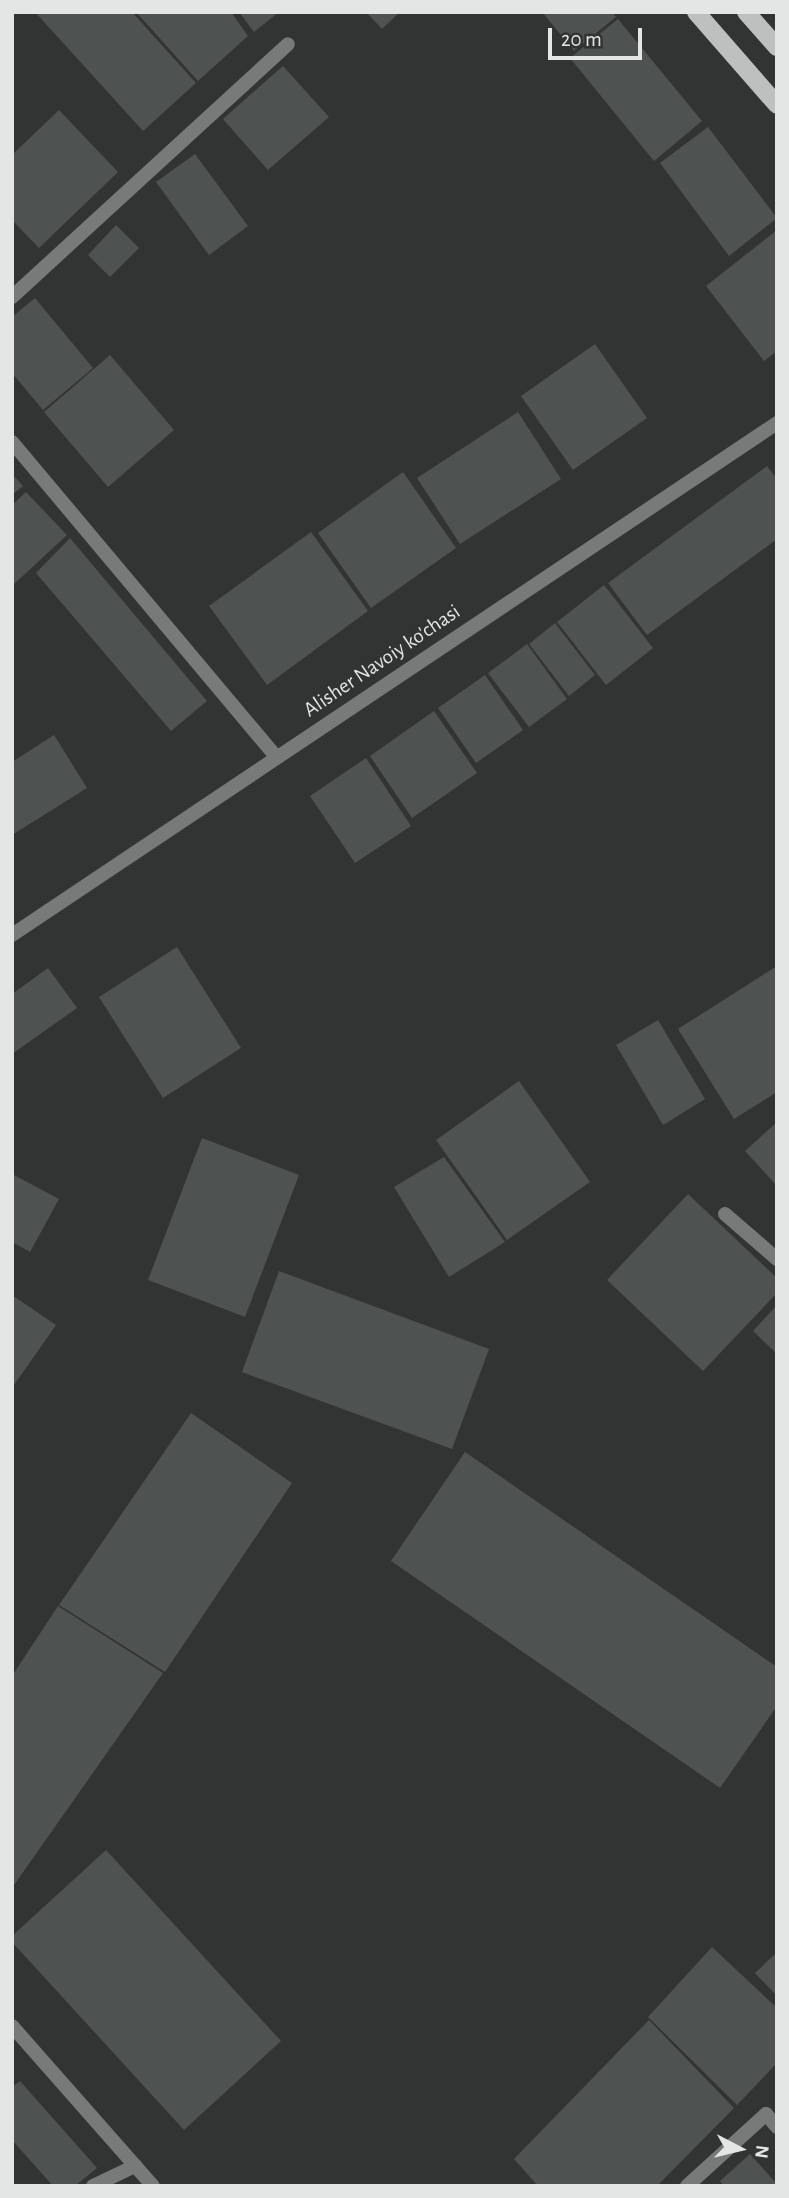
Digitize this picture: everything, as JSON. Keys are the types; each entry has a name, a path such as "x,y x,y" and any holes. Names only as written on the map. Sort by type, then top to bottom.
{"main road":[{"path":"696,12 777,105"},
{"path":"746,12 777,47"}],"street":[{"path":"12,297 288,44"},
{"name":"Alisher Navoiy ko'chasi","path":"12,934 777,423"},
{"path":"12,442 276,757"},
{"path":"725,1214 777,1259"},
{"path":"12,2026 153,2186"},
{"path":"687,2186 766,2114 777,2127"},
{"path":"93,2186 135,2165"}],"building":[{"path":"35,12 132,12 196,83 143,131"},
{"path":"136,12 231,12 248,36 198,81"},
{"path":"239,12 279,12 254,32"},
{"path":"366,12 400,12 382,29"},
{"path":"542,12 612,12 616,17 574,51"},
{"path":"618,19 702,121 654,161 570,58"},
{"path":"283,66 329,117 268,170 223,119"},
{"path":"59,110 118,172 39,248 12,220 12,155"},
{"path":"708,127 777,218 729,256 660,163"},
{"path":"195,154 248,226 209,255 156,182"},
{"path":"116,225 139,248 110,277 88,255"},
{"path":"777,230 777,351 764,361 706,286"},
{"path":"35,298 93,368 43,410 12,373 12,317"},
{"path":"595,344 647,418 573,470 521,396"},
{"path":"110,355 174,430 108,487 44,412"},
{"path":"518,412 561,479 460,544 417,478"},
{"path":"767,466 777,479 777,539 647,635 608,583"},
{"path":"403,472 456,548 371,608 318,533"},
{"path":"12,474 23,486 12,495"},
{"path":"26,492 67,535 12,586 12,505"},
{"path":"311,532 368,611 267,685 209,606"},
{"path":"70,538 207,701 171,731 36,573"},
{"path":"604,585 653,648 606,685 557,622"},
{"path":"555,623 595,675 569,696 529,644"},
{"path":"527,644 567,699 529,727 488,673"},
{"path":"485,675 523,730 476,763 438,708"},
{"path":"434,711 477,773 412,818 370,756"},
{"path":"54,735 87,788 12,835 12,762"},
{"path":"366,758 411,826 355,863 310,796"},
{"path":"177,947 241,1048 163,1098 99,997"},
{"path":"777,966 777,1092 734,1119 678,1029"},
{"path":"48,968 77,1008 12,1054 12,994"},
{"path":"658,1020 705,1099 663,1125 616,1045"},
{"path":"519,1081 590,1182 507,1240 436,1140"},
{"path":"777,1122 777,1186 745,1151"},
{"path":"202,1138 299,1175 245,1317 148,1280"},
{"path":"444,1157 505,1242 449,1277 394,1187"},
{"path":"12,1174 59,1199 30,1252 12,1242"},
{"path":"688,1194 777,1278 777,1293 703,1371 607,1280"},
{"path":"279,1271 489,1349 452,1449 242,1372"},
{"path":"12,1295 56,1325 12,1388"},
{"path":"777,1305 777,1354 753,1331"},
{"path":"191,1413 292,1483 165,1672 59,1605"},
{"path":"465,1452 777,1667 777,1706 720,1788 391,1561"},
{"path":"58,1606 163,1673 12,1888 12,1676"},
{"path":"106,1850 281,2041 184,2130 12,1942 12,1936"},
{"path":"712,1947 777,2008 777,2063 737,2105 648,2017"},
{"path":"777,1952 777,1996 755,1973"},
{"path":"649,2020 734,2108 657,2186 538,2186 514,2159"},
{"path":"20,2081 97,2168 75,2186 53,2186 12,2140 12,2087"},
{"path":"750,2154 777,2186 724,2186 720,2181"}]}
